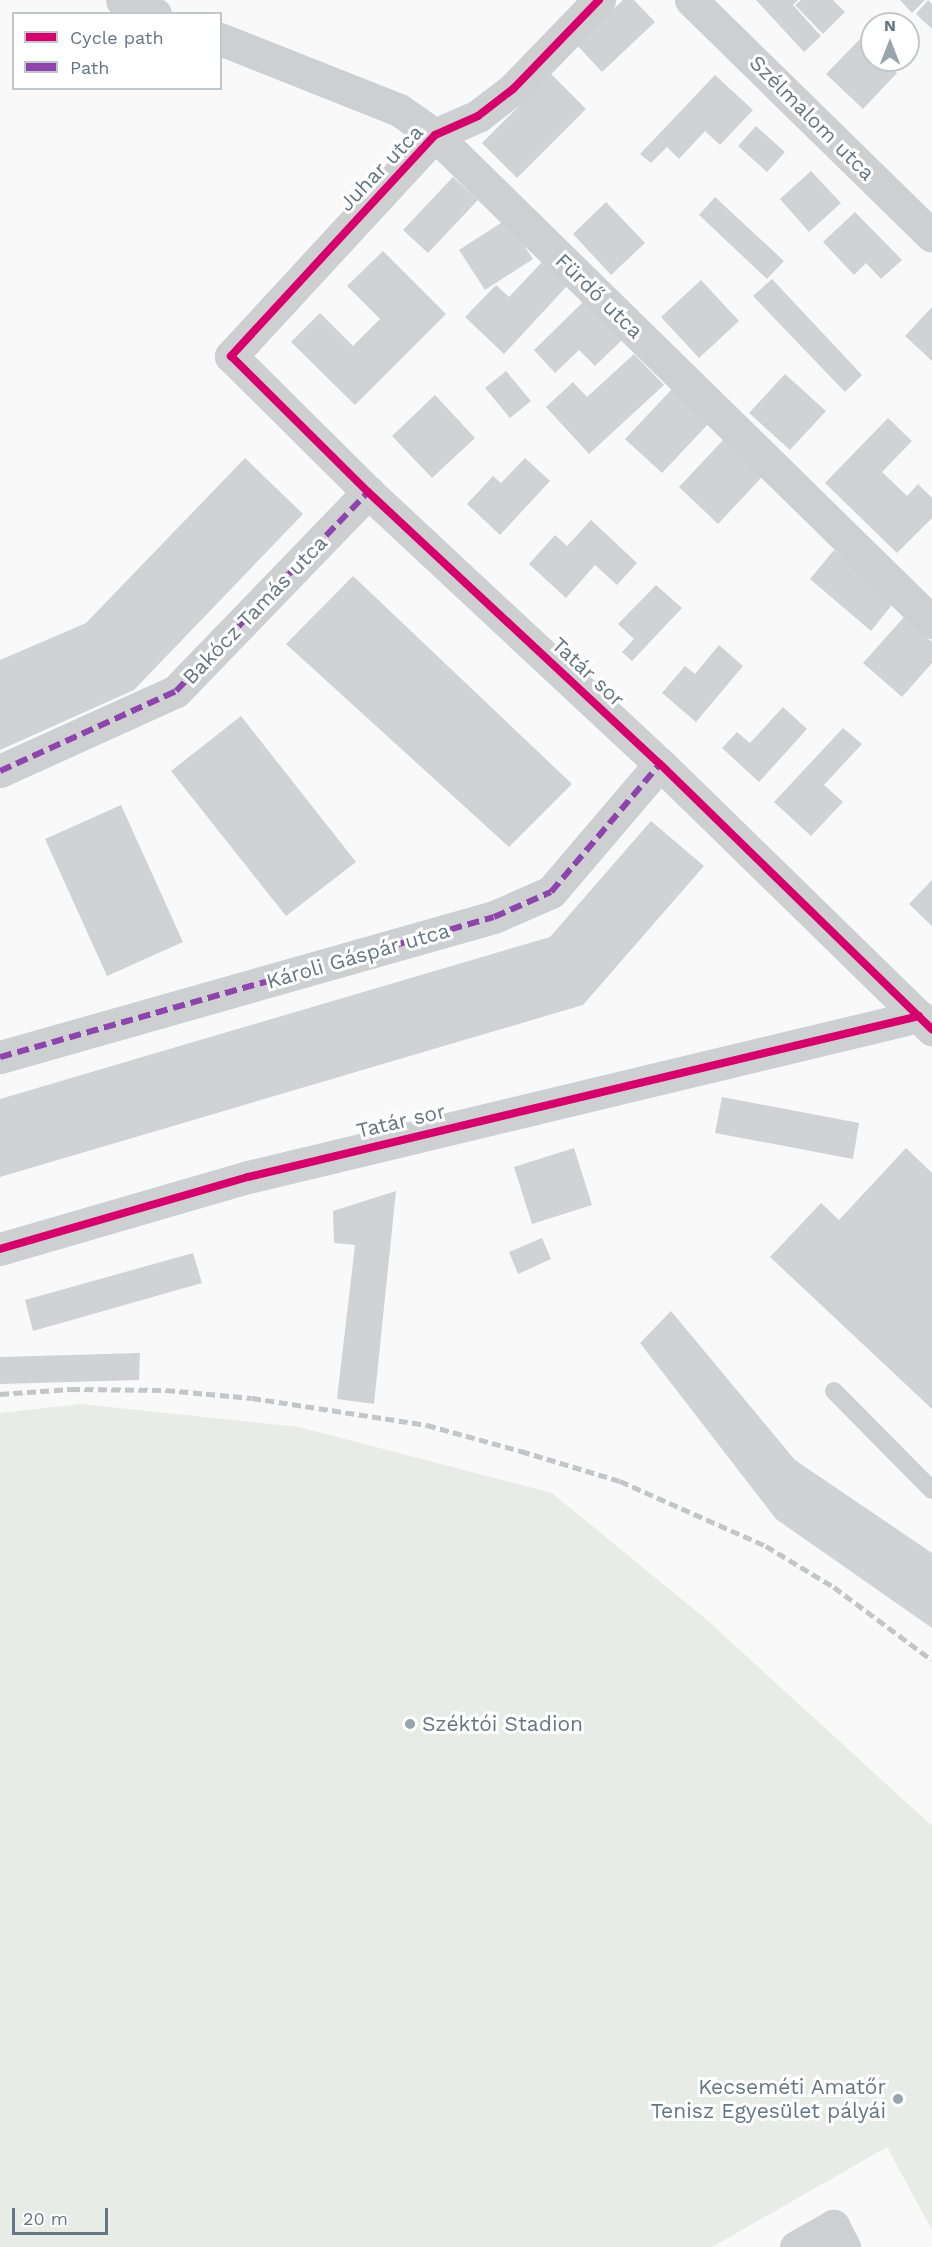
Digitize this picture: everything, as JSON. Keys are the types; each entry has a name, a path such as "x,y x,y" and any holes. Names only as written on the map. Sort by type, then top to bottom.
{"street":[{"path":"122,0 150,12"},
{"name":"Juhar utca","path":"231,356 435,135 478,116 513,89 599,0"},
{"name":"Szélmalom utca","path":"691,0 932,236"},
{"name":"Fürdő utca","path":"222,40 399,110 435,135 932,622"},
{"name":"Tatár sor","path":"231,356 368,492 928,1016"},
{"name":"Bakócz Tamás utca","path":"0,771 176,691 368,492"},
{"name":"Károli Gáspár utca","path":"0,1057 495,917 551,892 660,764"},
{"name":"Tatár sor","path":"0,1249 248,1177 928,1016"},
{"path":"796,2247 832,2226 844,2247"}],"lane":[{"path":"834,1391 932,1490"}],"shaded area":[{"name":"Széktói Stadion","path":"81,1404 299,1427 552,1493 708,1621 932,1826 932,2230 887,2147 712,2247 0,2247 0,1413"}],"building":[{"path":"623,0 634,0 655,22 602,72 576,44"},
{"path":"756,0 798,0 793,5 821,36 804,52"},
{"path":"801,0 833,0 845,12 823,34 795,5"},
{"path":"900,0 925,0 913,12"},
{"path":"928,0 932,4 932,29 920,18 920,12 918,12"},
{"path":"860,39 860,72 897,73 863,109 826,74"},
{"path":"551,74 586,109 517,178 482,143"},
{"path":"715,75 753,110 720,145 705,131 679,159 667,147 651,163 640,154"},
{"path":"756,126 785,152 767,172 738,146"},
{"path":"811,171 841,203 809,232 780,199"},
{"path":"453,177 478,200 428,253 403,230"},
{"path":"715,197 784,261 767,279 699,215"},
{"path":"606,202 645,243 611,275 573,234"},
{"path":"855,212 902,260 881,279 866,263 854,275 823,242"},
{"path":"507,219 533,259 485,290 459,250"},
{"path":"383,251 446,314 355,405 291,342 320,313 353,346 380,319 347,286"},
{"path":"542,262 567,286 504,354 465,317 496,285 509,297"},
{"path":"772,279 862,375 845,392 753,296"},
{"path":"701,280 739,321 699,358 661,317"},
{"path":"584,301 622,340 595,366 579,350 555,373 534,350"},
{"path":"932,307 932,361 905,336"},
{"path":"634,354 664,385 589,454 546,407 573,382 587,397"},
{"path":"506,371 531,401 510,418 485,388"},
{"path":"785,374 826,411 790,450 749,413"},
{"path":"673,388 710,422 662,473 625,439"},
{"path":"435,395 475,438 432,478 392,436"},
{"path":"888,418 912,441 882,472 907,496 918,484 932,498 932,518 897,553 825,483"},
{"path":"724,439 763,476 718,524 679,487"},
{"path":"245,458 303,514 134,690 0,750 0,660 86,623"},
{"path":"525,458 550,481 500,535 467,504 493,476 501,483"},
{"path":"591,520 637,563 617,585 595,565 566,598 529,564 555,535 567,546"},
{"path":"834,550 895,601 871,631 810,579"},
{"path":"353,576 572,784 509,847 286,644"},
{"path":"656,585 682,608 632,661 622,652 634,639 618,624"},
{"path":"904,617 932,642 932,663 902,697 863,663"},
{"path":"719,645 743,666 696,722 662,693 685,666 695,674"},
{"path":"783,707 807,729 759,782 722,748 737,732 750,743"},
{"path":"241,716 356,862 286,916 171,771"},
{"path":"843,728 862,744 824,785 843,802 811,836 774,802"},
{"path":"121,805 183,942 107,976 45,839"},
{"path":"651,821 704,866 583,1005 0,1177 0,1099 550,937"},
{"path":"932,880 932,926 909,904"},
{"path":"722,1097 859,1123 853,1159 715,1133"},
{"path":"574,1148 592,1205 532,1224 514,1167"},
{"path":"906,1148 932,1173 932,1409 770,1257 821,1203 839,1220"},
{"path":"396,1191 374,1404 337,1399 355,1245 334,1243 333,1211"},
{"path":"542,1238 551,1259 518,1274 509,1252"},
{"path":"193,1253 202,1283 33,1331 25,1300"},
{"path":"671,1311 795,1460 932,1553 932,1628 776,1519 640,1343"},
{"path":"140,1353 139,1380 0,1384 0,1357"}],"railway":[{"path":"0,1394 71,1389 166,1390 252,1398 427,1425 521,1451 620,1481 766,1546 834,1587 932,1660"}],"marked path":[{"path":"0,771 176,691 368,492"},
{"path":"0,1057 494,917 551,892 660,764"}],"cycle path":[{"path":"599,0 513,89 478,116 435,135 231,356 368,492 660,764 932,1029"},
{"path":"0,1249 248,1177 919,1016"}],"place":[{"name":"Széktói Stadion","path":"410,1724"},
{"name":"Kecseméti Amatőr Tenisz Egyesület pályái","path":"898,2099"}]}
